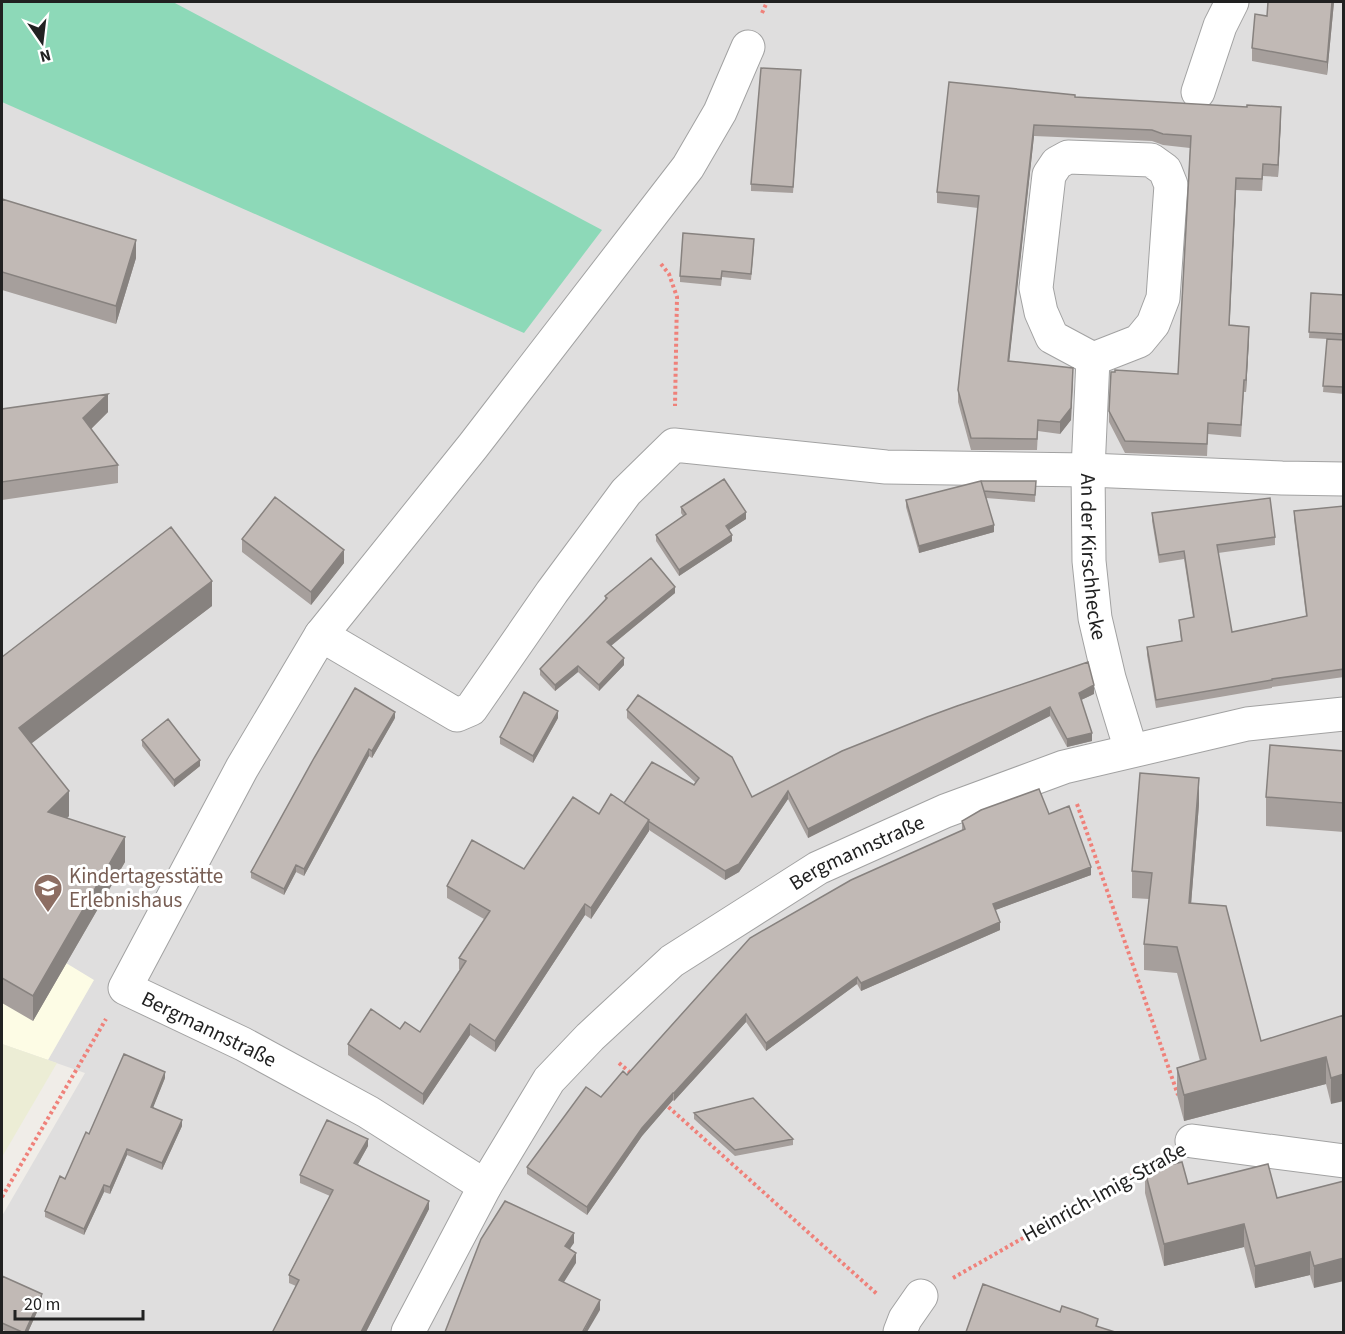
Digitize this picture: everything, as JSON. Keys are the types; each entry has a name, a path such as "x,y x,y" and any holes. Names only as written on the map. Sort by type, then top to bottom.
{"street":[{"path":"1198,92 1220,26 1232,2"},
{"name":"Bergmannstraße","path":"485,1186 368,1112 243,1044 124,988 242,768 321,635 473,446 688,167 720,112 748,47"},
{"path":"1068,157 1151,160 1165,170 1171,185 1163,298 1153,324 1139,341 1093,359 1052,337 1041,312 1036,288 1049,176 1057,163 1068,157"},
{"name":"An der Kirschhecke","path":"1093,359 1088,470 1089,561 1095,618 1109,678 1131,750"},
{"path":"321,635 457,715 471,709 552,592 626,492 674,445 886,467 1088,470 1344,479"},
{"name":"Bergmannstraße","path":"408,1332 485,1186 549,1080 590,1037 672,961 818,868 945,811 1064,766 1247,724 1344,714"},
{"name":"Heinrich-Imig-Straße","path":"1192,1142 1344,1161"}],"path":[{"path":"636,234 669,274 677,297 674,445"},
{"path":"1064,766 1192,1142"},
{"path":"2,1197 124,988"},
{"path":"590,1037 634,1076"},
{"path":"660,1100 909,1316"},
{"name":"Heinrich-Imig-Straße","path":"909,1316 1192,1142"}],"shaded area":[{"path":"2,2 1343,2 1343,1332 2,1332 2,1216 85,1073 2,1044"},
{"name":"Kindertagesstätte Erlebnishaus","path":"2,697 14,745 53,832 70,844 125,862 66,963 94,980 48,1060 2,1044"},
{"path":"2,1044 57,1063 2,1157"}],"green space":[{"path":"2,2 173,2 602,230 524,333 2,102"}],"building":[{"path":"1268,2 1332,2 1327,62 1252,48 1255,14 1267,16"},
{"path":"761,68 801,70 793,187 751,184"},
{"path":"949,82 1075,95 1075,97 1281,107 1278,165 1263,164 1262,179 1236,178 1229,325 1249,327 1241,425 1208,423 1207,444 1125,441 1109,411 1111,372 1115,370 1178,374 1191,136 1163,134 1152,130 1034,125 1008,361 1073,368 1071,408 1060,422 1038,420 1037,439 971,438 958,390 979,196 937,192"},
{"path":"2,199 136,240 116,306 2,272"},
{"path":"683,233 754,239 751,274 722,271 721,279 680,276"},
{"path":"1311,293 1344,295 1344,334 1309,332"},
{"path":"1327,339 1344,340 1344,387 1323,386"},
{"path":"108,394 83,418 118,465 2,482 2,409"},
{"path":"724,479 746,512 726,526 732,535 679,570 656,535 686,514 681,507"},
{"path":"981,481 1036,481 1035,495 984,491"},
{"path":"981,481 994,525 919,546 906,500"},
{"path":"275,497 344,550 311,592 242,539"},
{"path":"1270,498 1275,537 1217,545 1232,632 1307,616 1294,511 1344,506 1344,669 1272,679 1156,700 1147,647 1182,641 1179,620 1194,617 1184,551 1159,555 1152,513"},
{"path":"171,527 212,581 19,728 69,791 48,812 125,837 33,996 2,978 2,657"},
{"path":"651,558 675,587 607,642 624,658 599,685 578,666 555,685 540,669 607,598 605,596"},
{"path":"1088,662 1094,685 1079,693 1092,733 1067,739 1050,707 808,829 788,791 739,864 725,871 624,803 652,762 694,785 699,778 627,710 638,695 732,757 752,797 842,751 957,706"},
{"path":"355,688 395,712 372,751 369,749 304,869 296,865 284,889 251,872"},
{"path":"524,692 558,711 533,756 500,737"},
{"path":"168,719 200,760 174,780 142,740"},
{"path":"1270,745 1344,751 1344,803 1266,797"},
{"path":"1140,773 1199,778 1189,903 1226,906 1261,1041 1344,1015 1344,1074 1331,1078 1326,1057 1184,1095 1177,1068 1206,1059 1177,947 1144,944 1152,873 1132,871"},
{"path":"1039,789 1049,814 1069,806 1091,867 993,904 1000,922 861,983 857,977 766,1043 746,1014 642,1128 587,1207 527,1167 586,1087 601,1097 623,1071 627,1075 750,938 851,880 965,829 962,821 981,810"},
{"path":"611,794 649,820 591,908 585,904 495,1041 470,1024 423,1094 348,1044 371,1009 400,1029 405,1022 420,1032 466,961 459,958 490,911 447,886 472,840 524,869 573,797 599,814"},
{"path":"124,1054 165,1072 151,1107 182,1120 162,1163 127,1149 110,1187 104,1185 84,1229 45,1211 60,1176 65,1179 86,1132 89,1134"},
{"path":"753,1098 793,1139 735,1150 694,1113"},
{"path":"327,1120 368,1139 354,1163 429,1201 361,1332 276,1332 273,1331 299,1280 289,1275 333,1190 300,1175"},
{"path":"1182,1162 1188,1184 1268,1164 1277,1198 1344,1181 1344,1258 1314,1266 1310,1252 1255,1266 1244,1224 1164,1244 1145,1171"},
{"path":"505,1201 574,1233 565,1246 576,1253 559,1280 600,1300 583,1331 586,1332 445,1332 481,1239"},
{"path":"2,1276 42,1294 25,1332 2,1323"},
{"path":"983,1284 1060,1312 1062,1306 1080,1312 1098,1319 1096,1326 1115,1332 966,1332"}],"place":[{"name":"Kindertagesstätte Erlebnishaus","path":"48,914"}]}
